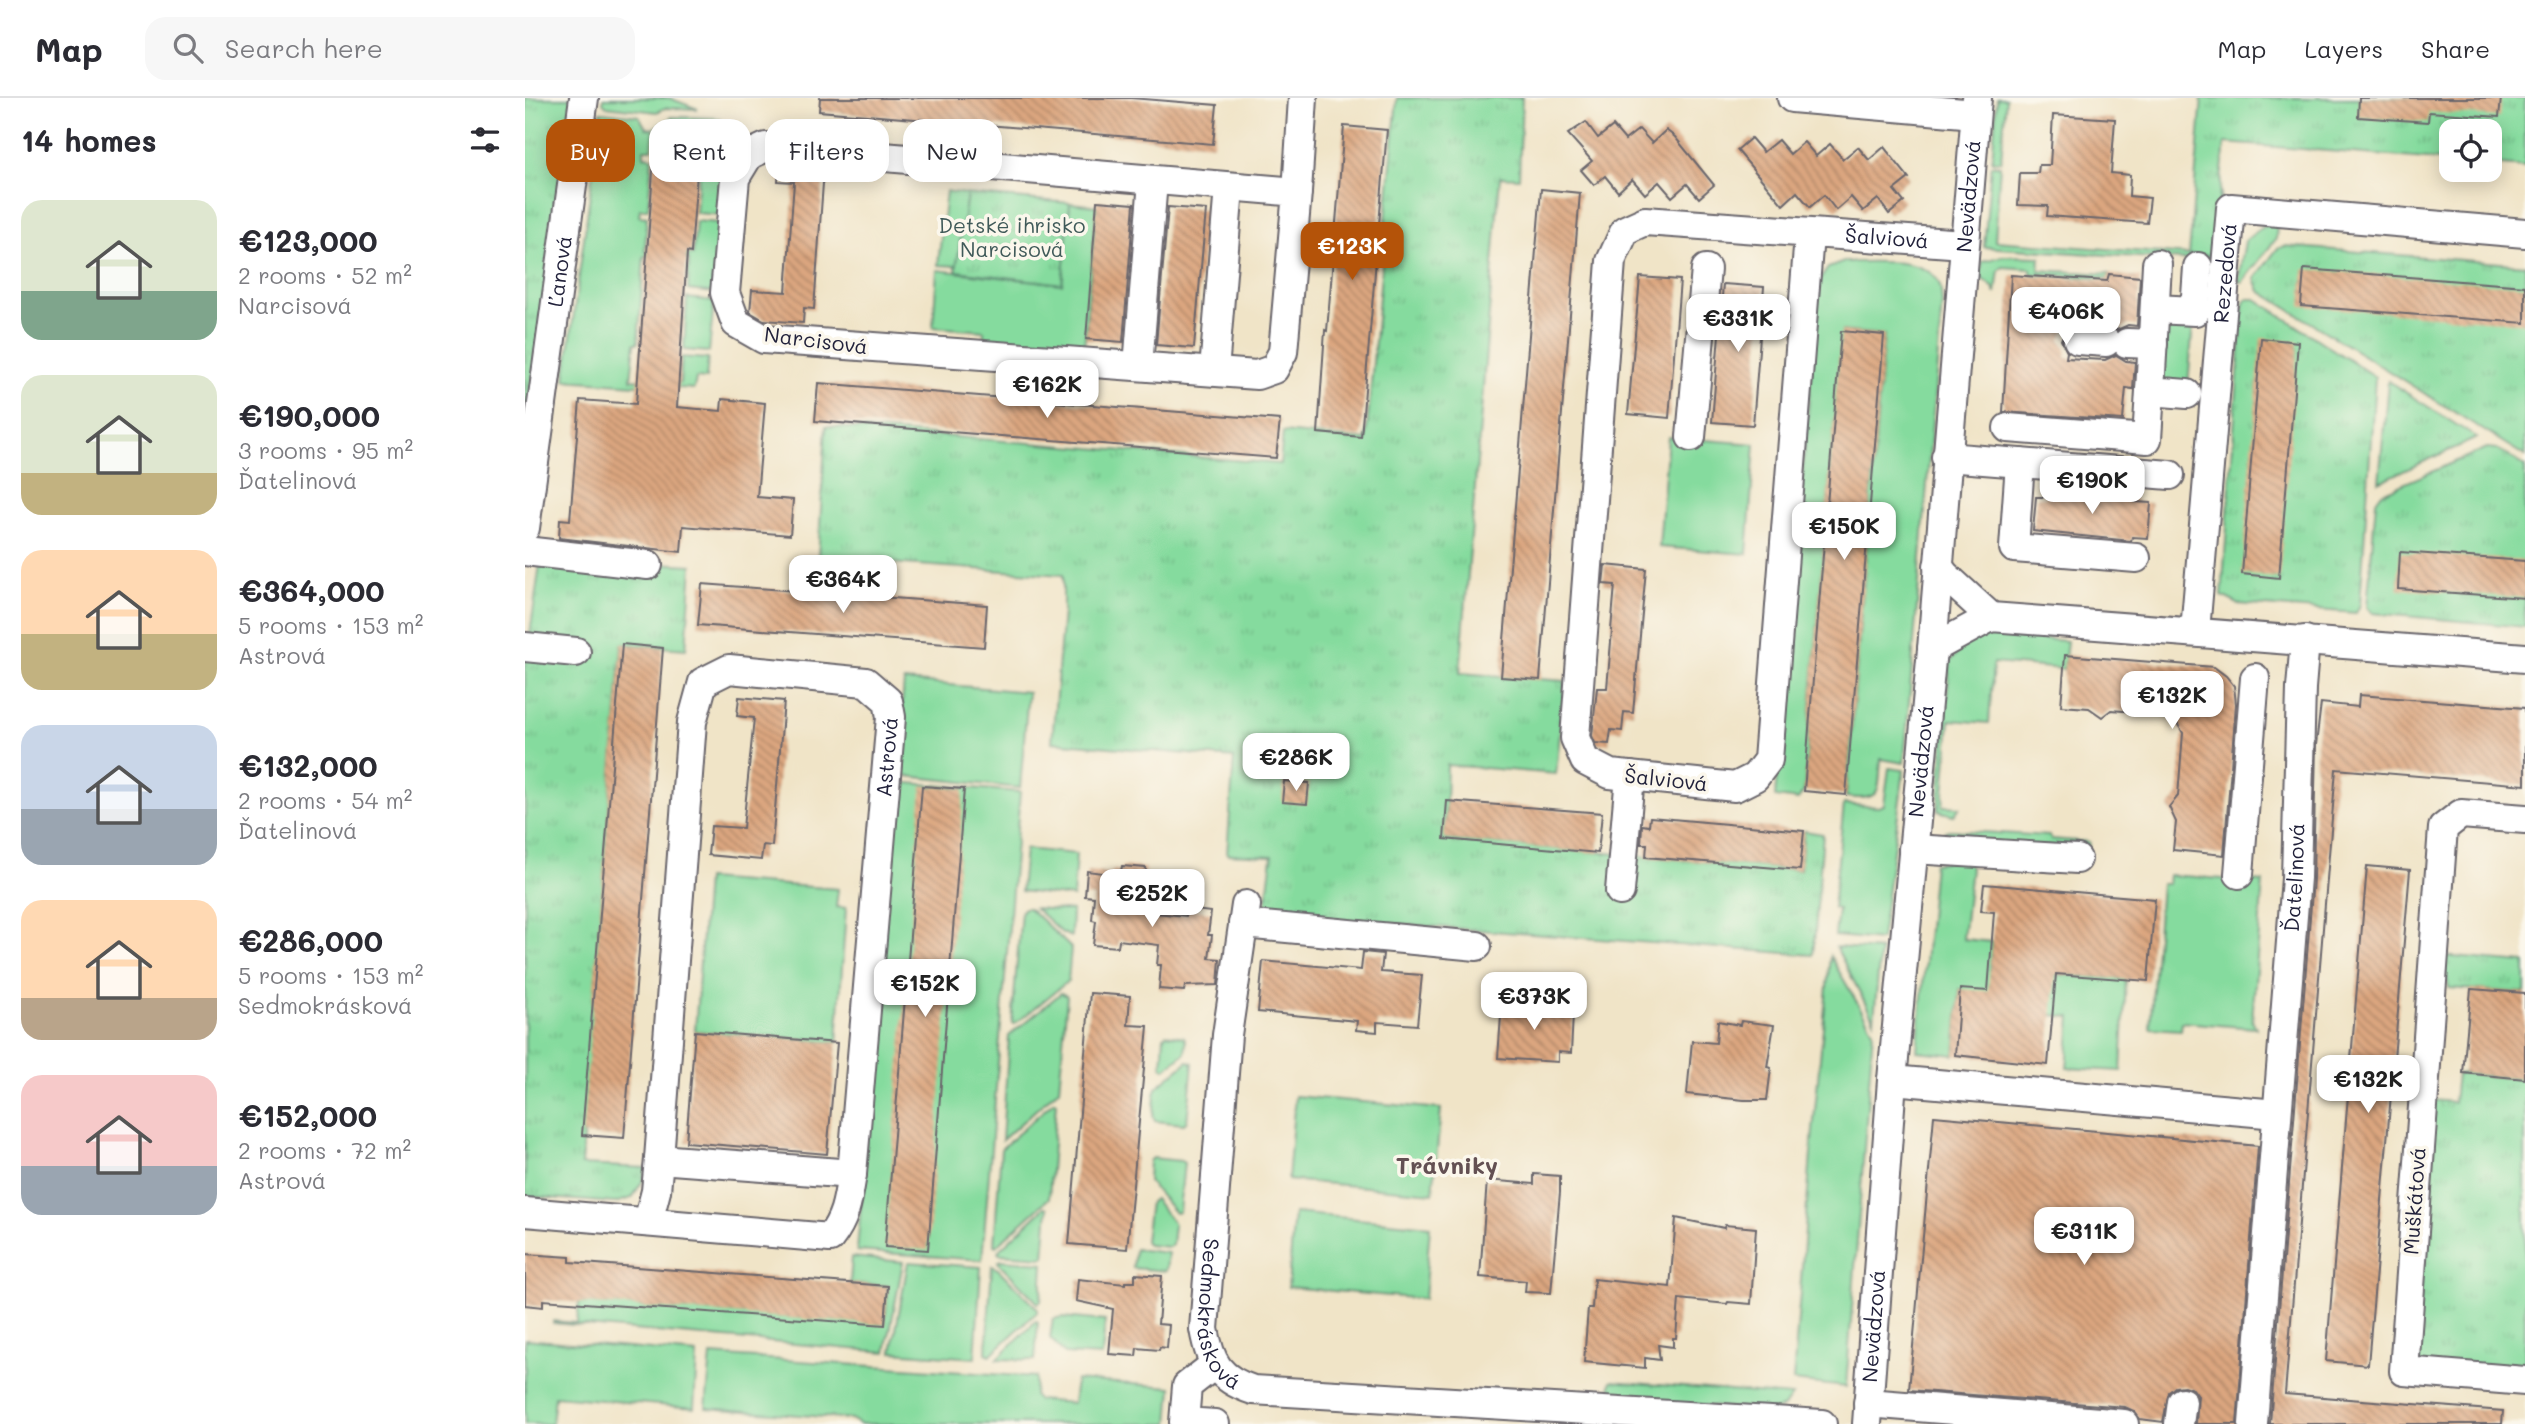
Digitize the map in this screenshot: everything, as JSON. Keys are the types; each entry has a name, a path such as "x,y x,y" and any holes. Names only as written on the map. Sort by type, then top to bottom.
{"street":[{"name":"Ľanová","path":"525,528 584,98"},
{"name":"Narcisová","path":"1297,192 766,147 749,155 735,178 725,293 736,323 764,339 1257,374 1274,369 1283,352 1297,192 1303,98"},
{"path":"1791,98 1976,106"},
{"name":"Nevädzová","path":"1868,1413 1892,1080 1932,649 1976,106"},
{"path":"1138,366 1153,181"},
{"path":"1214,371 1229,187"},
{"name":"Rezedová","path":"2195,631 2231,208 2525,233"},
{"name":"Šalviová","path":"1809,235 1768,760 1755,777 1735,787 1609,774 1585,761 1575,738 1611,261 1625,230 1645,221 1809,235 1964,244"},
{"path":"2155,309 2157,264"},
{"path":"2008,429 2147,439 2150,391 2121,339 2155,309 2195,311 2197,267"},
{"path":"1691,437 1706,269"},
{"path":"2150,391 2187,394"},
{"path":"1946,457 2170,475"},
{"path":"2020,463 2014,548 2136,558"},
{"path":"525,551 648,565"},
{"path":"1938,566 1991,617"},
{"path":"1932,649 1991,617 2525,657"},
{"name":"Ďatelinová","path":"2253,1424 2296,878 2301,688 2305,640"},
{"path":"525,647 576,652"},
{"name":"Astrová","path":"525,1212 829,1238 839,1227 847,1210 852,1174 891,717 888,701 866,682 729,668 703,682 692,722 659,1158 656,1191 648,1222"},
{"path":"2239,874 2255,678"},
{"path":"1620,891 1630,776"},
{"name":"Muškátová","path":"2525,819 2461,814 2444,828 2404,1371 2525,1381"},
{"path":"1913,849 2077,859"},
{"name":"Sedmokrásková","path":"1477,946 1245,915 1227,1035 1203,1329 1214,1365 1234,1384 1253,1390 1418,1412 1822,1424"},
{"path":"1892,1080 2277,1114"},
{"path":"659,1158 852,1174"},
{"path":"1214,1365 1187,1386 1184,1422 1215,1424"},
{"path":"1868,1413 2124,1424"}],"green space":[{"path":"525,98 572,98 569,119 546,119 546,182 560,182 525,433"},
{"path":"603,98 669,98 698,109 665,108 657,112 606,106"},
{"path":"1397,98 1522,98 1519,178 1500,177 1460,673 1565,681 1556,774 1447,765 1445,839 1800,870 1804,831 1823,834 1813,955 1265,914 1272,856 1227,854 1234,758 1052,742 1063,611 1063,575 818,558 826,426 1280,464 1283,432 1366,440"},
{"path":"1997,98 2006,98 2001,161 1992,161"},
{"path":"2202,98 2525,98 2525,167 2502,165 2502,119 2439,119 2439,160 2225,143 2213,255 2189,255"},
{"path":"601,112 639,116 649,128 649,149 644,149 644,156 649,157 648,209 640,209 639,216 647,217 645,251 693,255 696,221 720,223 715,293 688,290 689,259 644,256 638,343 635,343 631,379 680,383 682,357 708,359 706,379 696,378 694,389 565,380 592,182 635,182 635,119 600,119"},
{"path":"672,117 720,119 669,119"},
{"path":"1991,165 2000,165 1995,241 2213,255 2218,194 2221,194 2216,262 1984,247"},
{"path":"698,182 724,182 721,215 696,213"},
{"path":"946,191 967,194 957,266 938,265"},
{"name":"Detské ihrisko Narcisová","path":"967,194 1070,203 1062,284 956,271"},
{"path":"1070,203 1097,206 1083,358 983,351 984,331 933,327 937,270 1062,284"},
{"path":"2277,223 2276,239 2242,282 2238,281 2245,241 2262,227"},
{"path":"2284,246 2525,265 2525,456 2260,291 2255,279 2277,249"},
{"path":"2002,256 2040,257 2039,270 2109,274 2110,279 2031,274 2031,269 2003,267 1999,270 1996,293 1994,288 1981,278 1982,262"},
{"path":"1844,262 1909,264 1931,273 1938,281 1941,292 1904,763 1881,759 1878,786 1873,796 1846,797 1884,335 1842,331 1804,791 1798,800 1775,797 1819,281 1828,268"},
{"path":"687,298 714,301 709,352 684,350"},
{"path":"2246,299 2256,299 2375,377 2360,605 2356,613 2238,604 2222,596 2243,305"},
{"path":"2160,320 2193,322 2188,386 2156,384"},
{"path":"2388,381 2477,438 2379,482"},
{"path":"1668,437 1755,444 1747,554 1659,547"},
{"path":"2487,448 2497,449 2525,466 2525,627 2372,613 2367,607 2376,501 2382,493"},
{"path":"541,557 692,565 686,649 622,644 581,1165 646,1168 643,1180 632,1198 615,1203 525,1196 525,669"},
{"path":"2007,632 2007,636 2067,641 2064,669 1993,663 1989,723 1950,720 1943,806 1960,807 1954,815 1938,811 1950,661 1974,639"},
{"path":"904,681 1028,692 1020,788 896,775"},
{"path":"1889,768 1904,770 1881,940 1835,936 1838,909 1833,908 1844,804 1878,807 1884,805"},
{"path":"896,782 1020,792 982,1260 857,1251"},
{"path":"1949,830 2049,836 2051,839 2089,842 2088,849 1948,841 1945,832"},
{"path":"1025,849 1076,854 1073,897 1021,891"},
{"path":"1966,860 1971,868 1963,939 1992,942 1990,970 2126,979 2121,1071 2067,1068 2071,1017 2052,1015 1960,989 1955,1055 1917,1051 1934,863"},
{"path":"2169,875 2263,882 2252,1021 2256,1028 2182,1022 2181,1030 2150,1028 2161,884 2168,884"},
{"path":"706,879 838,889 836,907 846,908 837,1043 695,1031"},
{"path":"1029,908 1071,948 1068,981 1012,1024 1021,911"},
{"path":"1035,908 1072,911 1071,937 1062,933"},
{"path":"1836,947 1880,950 1874,1020"},
{"path":"1830,956 1873,1030 1846,1387 1793,1381"},
{"path":"2441,956 2525,963 2525,993 2449,988"},
{"path":"1061,993 1067,996 1059,1089 1002,1140 1009,1036"},
{"path":"1166,1034 1184,1037 1186,1041 1185,1053 1165,1069 1162,1067"},
{"path":"1188,1061 1193,1063 1187,1121 1184,1124 1155,1121 1153,1116 1156,1088"},
{"path":"2457,1074 2525,1079 2525,1373 2409,1363 2432,1100 2454,1102"},
{"path":"1295,1096 1441,1109 1433,1193 1288,1180"},
{"path":"1054,1101 1049,1198 996,1246 1001,1149"},
{"path":"1152,1158 1184,1163 1179,1212 1175,1213 1148,1181 1149,1161"},
{"path":"1154,1199 1174,1224 1172,1245 1169,1247 1148,1245 1145,1241 1150,1202"},
{"path":"1045,1207 1048,1208 1044,1257 999,1254 998,1251"},
{"path":"1294,1213 1430,1226 1424,1299 1288,1287"},
{"path":"1135,1249 1168,1253 1166,1271 1133,1268"},
{"path":"852,1257 903,1262 886,1352 553,1323 577,1323 579,1302 885,1324 888,1286 850,1283"},
{"path":"908,1262 981,1267 975,1358 892,1352"},
{"path":"998,1262 1043,1263 1041,1301 1038,1303"},
{"path":"992,1266 1037,1308 1037,1312 990,1355 986,1353"},
{"path":"1062,1317 1105,1321 1102,1356 1065,1354 1050,1338 1053,1319"},
{"path":"1036,1321 1035,1360 997,1359"},
{"path":"525,1339 697,1354 694,1408 555,1396 552,1424 525,1424"},
{"path":"711,1355 1036,1377 1034,1395 1037,1400 1073,1403 1076,1380 1172,1387 1169,1424 860,1424 851,1419 706,1408"},
{"path":"1611,1381 1792,1396 1784,1407 1772,1411 1610,1398"}],"building":[{"path":"820,98 1131,98 1217,105 1213,144 1002,126 1002,119 915,119 819,111"},
{"path":"2359,98 2501,98 2499,117 2429,112 2428,122 2358,117"},
{"path":"2053,115 2115,119 2111,173 2130,175 2129,196 2150,198 2147,223 2047,216 2048,206 2018,205 2020,173 2038,173 2039,165 2050,165"},
{"path":"1586,122 1598,138 1613,126 1625,140 1639,129 1652,143 1666,130 1675,137 1714,185 1699,198 1687,184 1672,197 1659,182 1645,194 1632,179 1618,192 1605,176 1594,185 1581,170 1592,161 1568,134"},
{"path":"1344,126 1387,130 1361,437 1318,433"},
{"path":"1751,138 1763,152 1778,140 1790,154 1804,142 1816,156 1830,144 1843,159 1858,147 1869,160 1884,147 1909,178 1894,190 1904,202 1889,214 1878,199 1863,211 1851,197 1836,210 1824,195 1810,207 1797,192 1783,205 1737,150"},
{"path":"652,182 696,182 691,253 687,252 677,407 721,411 722,399 765,403 757,497 793,500 790,535 683,526 681,552 559,538 560,519 570,520 580,400 636,404"},
{"path":"794,182 823,182 814,309 804,308 803,323 764,320 750,312 752,290 786,292"},
{"path":"1541,189 1580,193 1540,680 1501,677"},
{"path":"1097,201 1134,204 1123,342 1086,339"},
{"path":"1168,207 1206,210 1194,348 1156,345"},
{"path":"2304,269 2525,286 2525,323 2301,306"},
{"path":"2109,274 2140,277 2137,326 2128,325 2117,330 2107,324 2069,321 2061,340 2067,352 2066,358 2105,360 2116,355 2126,361 2135,362 2133,389 2126,388 2123,420 2003,412 2011,275 2107,281"},
{"path":"1640,277 1680,280 1669,418 1628,414"},
{"path":"1723,284 1764,287 1753,425 1712,422"},
{"path":"1841,331 1884,335 1846,795 1804,791"},
{"path":"2261,338 2298,342 2279,578 2242,574"},
{"path":"818,383 1280,420 1276,458 815,421"},
{"path":"2046,493 2135,497 2135,502 2151,503 2148,538 2132,537 2131,541 2033,531 2036,497 2045,497"},
{"path":"2400,552 2525,561 2525,598 2398,589"},
{"path":"1605,565 1646,569 1633,713 1624,712 1622,731 1611,730 1609,744 1595,743 1592,736 1597,688 1607,688 1612,630 1615,585 1603,584"},
{"path":"702,584 987,605 984,647 698,625"},
{"path":"622,644 663,648 624,1138 582,1135"},
{"path":"2065,655 2214,667 2234,686 2236,704 2224,855 2173,850 2176,822 2169,807 2178,796 2183,733 2172,715 2111,710 2102,717 2089,708 2061,706"},
{"path":"2359,695 2525,708 2525,785 2336,769 2285,1394 2503,1411 2502,1424 2270,1424 2313,879 2316,745 2321,703 2358,707"},
{"path":"739,697 784,701 772,846 763,845 761,860 708,855 711,826 743,828 754,718 737,716"},
{"path":"1284,781 1309,783 1307,804 1282,802"},
{"path":"922,786 964,789 928,1250 885,1247"},
{"path":"1447,801 1602,813 1598,853 1444,839"},
{"path":"1650,817 1804,831 1800,870 1646,857 1647,844 1641,844 1642,825 1649,826"},
{"path":"1122,866 1146,868 1143,892 1147,892 1145,912 1186,916 1187,909 1211,912 1209,958 1220,959 1218,985 1185,986 1184,991 1159,989 1159,945 1119,940 1118,947 1093,945 1096,921 1092,920 1094,897 1085,896 1087,871 1111,874 1113,870 1121,871"},
{"path":"2367,866 2410,870 2368,1365 2326,1361"},
{"path":"1984,884 2155,899 2148,981 2056,974 2048,1065 1955,1055 1960,989 1988,991 1994,912 1981,911"},
{"path":"1363,952 1383,954 1381,972 1422,975 1417,1025 1377,1022 1377,1032 1356,1030 1357,1021 1258,1012 1263,961 1361,970"},
{"path":"2471,989 2525,993 2525,1079 2463,1073"},
{"path":"1090,993 1130,996 1128,1025 1148,1026 1127,1249 1069,1244"},
{"path":"1502,1002 1562,1006 1561,1013 1573,1014 1571,1053 1558,1052 1558,1062 1498,1058"},
{"path":"1718,1021 1740,1025 1741,1021 1774,1025 1767,1067 1771,1068 1767,1100 1687,1094 1692,1041 1716,1043"},
{"path":"695,1031 837,1043 827,1154 686,1142"},
{"path":"1934,1116 2258,1146 2237,1424 2196,1424 2198,1396 2193,1389 2184,1386 2175,1387 2169,1392 2163,1422 2140,1419 2134,1411 2125,1407 1909,1390"},
{"path":"1534,1174 1560,1176 1551,1293 1525,1292 1526,1281 1480,1277 1487,1180 1534,1184"},
{"path":"1676,1218 1724,1228 1725,1225 1756,1228 1751,1304 1679,1299 1676,1338 1673,1338 1673,1347 1658,1345 1660,1360 1645,1358 1645,1368 1584,1362 1588,1308 1592,1308 1594,1279 1670,1287"},
{"path":"525,1254 570,1257 570,1262 888,1286 885,1325 543,1300 543,1307 525,1305"},
{"path":"1135,1274 1162,1276 1158,1324 1169,1325 1167,1348 1137,1348 1136,1356 1109,1354 1113,1309 1076,1301 1078,1279 1125,1284 1135,1282"}],"district":[{"name":"Trávniky","path":"1447,1166"}]}
